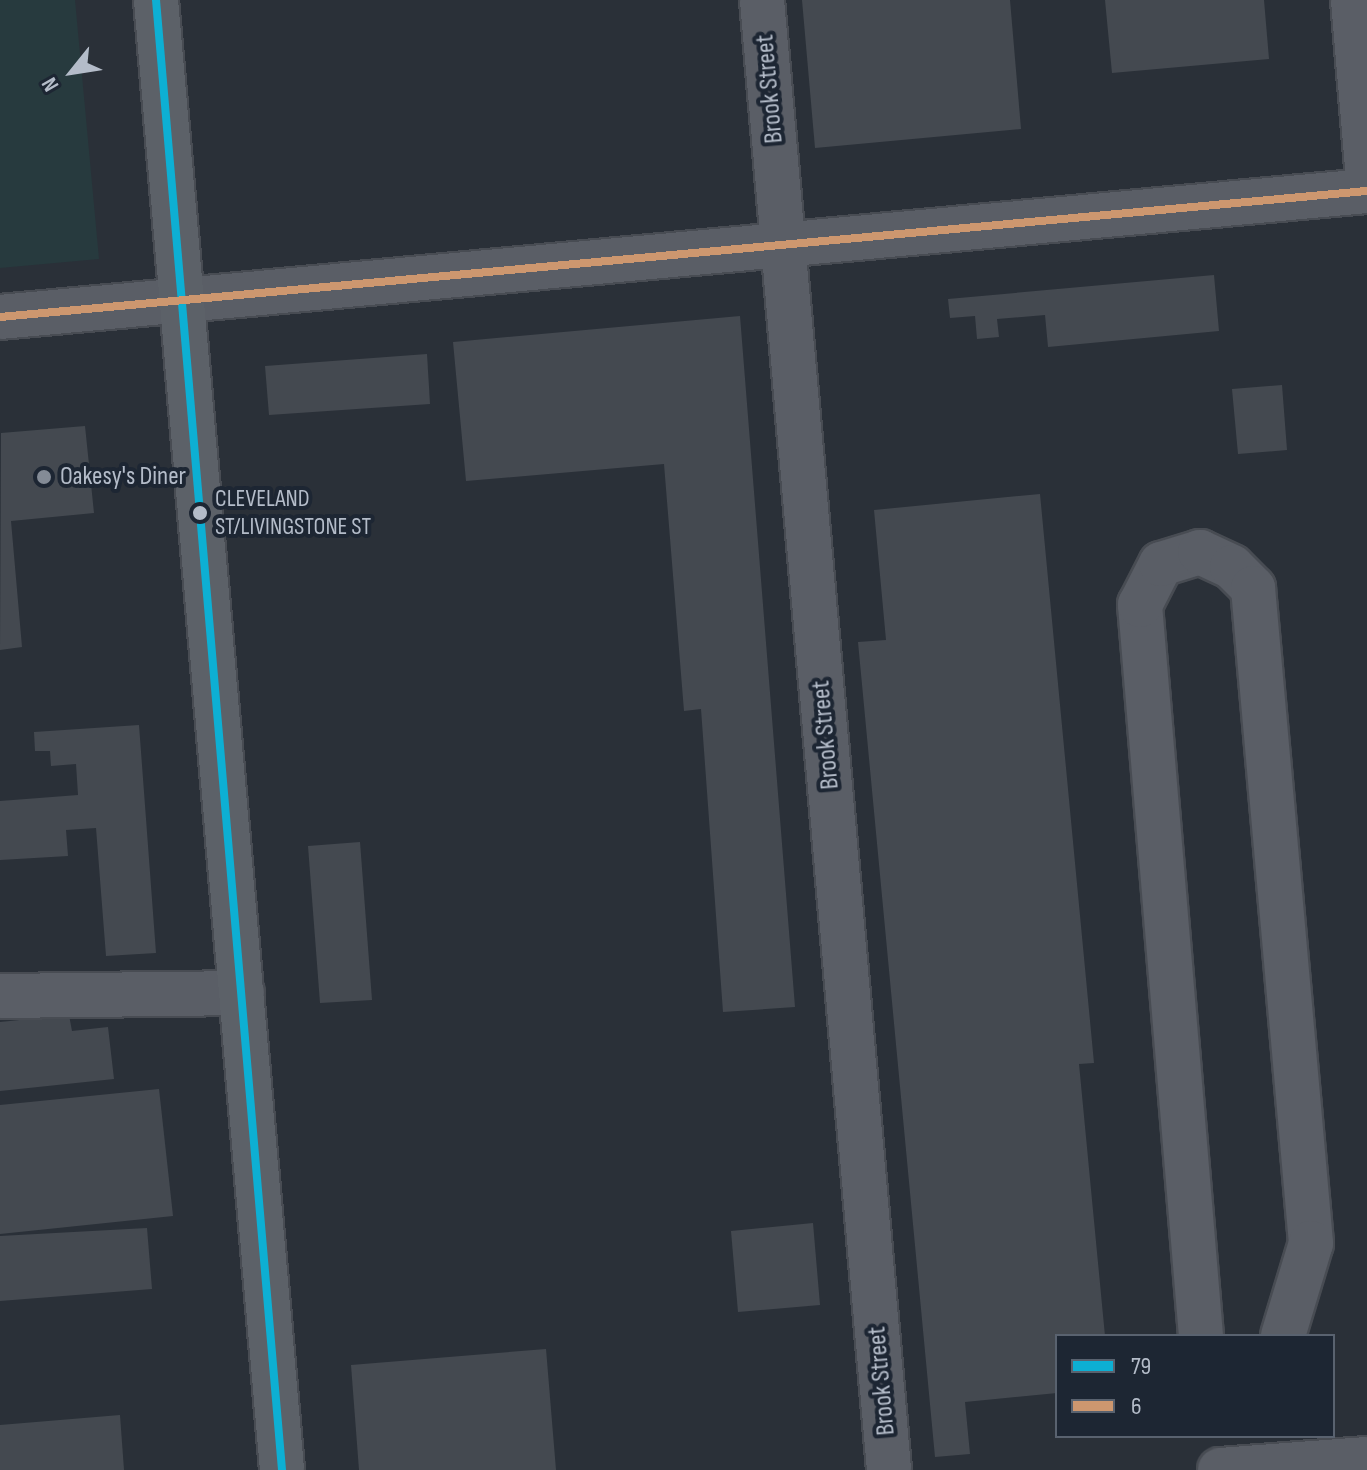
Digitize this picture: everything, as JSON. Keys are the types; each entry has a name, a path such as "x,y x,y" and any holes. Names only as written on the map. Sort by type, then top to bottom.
{"main road":[{"path":"156,0 282,1470"}],"street":[{"name":"Brook Street","path":"762,0 889,1470"},
{"path":"1353,0 1367,168"},
{"path":"0,317 1367,191"},
{"path":"1201,1334 1140,605 1161,564 1200,552 1232,567 1253,588 1311,1243 1284,1334"},
{"path":"0,996 242,993"},
{"path":"1209,1438 1212,1470"},
{"path":"1220,1470 1272,1450 1367,1459"}],"green space":[{"path":"0,0 75,0 99,259 0,268"}],"building":[{"path":"802,0 1010,0 1021,129 815,148"},
{"path":"1105,0 1264,0 1269,59 1112,73"},
{"path":"1214,275 1219,331 1048,347 1045,315 997,319 999,337 977,339 975,316 950,318 948,299"},
{"path":"740,316 795,1007 723,1012 701,709 684,711 664,464 466,481 453,342"},
{"path":"427,354 430,404 269,415 265,366"},
{"path":"1282,385 1287,450 1238,454 1232,389"},
{"path":"85,426 94,513 11,521 22,647 0,650 1,433"},
{"path":"1040,494 1094,1063 1079,1064 1105,1334 1055,1334 1055,1393 965,1402 970,1454 935,1457 858,642 886,640 874,510"},
{"path":"139,725 156,953 106,956 96,828 66,830 68,856 0,860 0,801 78,795 76,764 51,766 50,751 35,751 34,732"},
{"path":"360,842 372,1000 320,1003 308,846"},
{"path":"69,1015 72,1031 108,1027 114,1079 0,1091 0,1022"},
{"path":"159,1089 173,1216 0,1234 0,1105"},
{"path":"813,1223 820,1305 738,1312 731,1231"},
{"path":"147,1228 152,1289 0,1301 0,1236"},
{"path":"546,1349 556,1470 359,1470 351,1365"},
{"path":"120,1415 124,1470 0,1470 0,1425"}],"transit line":[{"name":"79","path":"156,0 282,1470"},
{"name":"6","path":"0,317 1367,191"}],"place":[{"name":"Oakesy's Diner","path":"44,477"},
{"name":"CLEVELAND ST/LIVINGSTONE ST","path":"200,513"}]}
